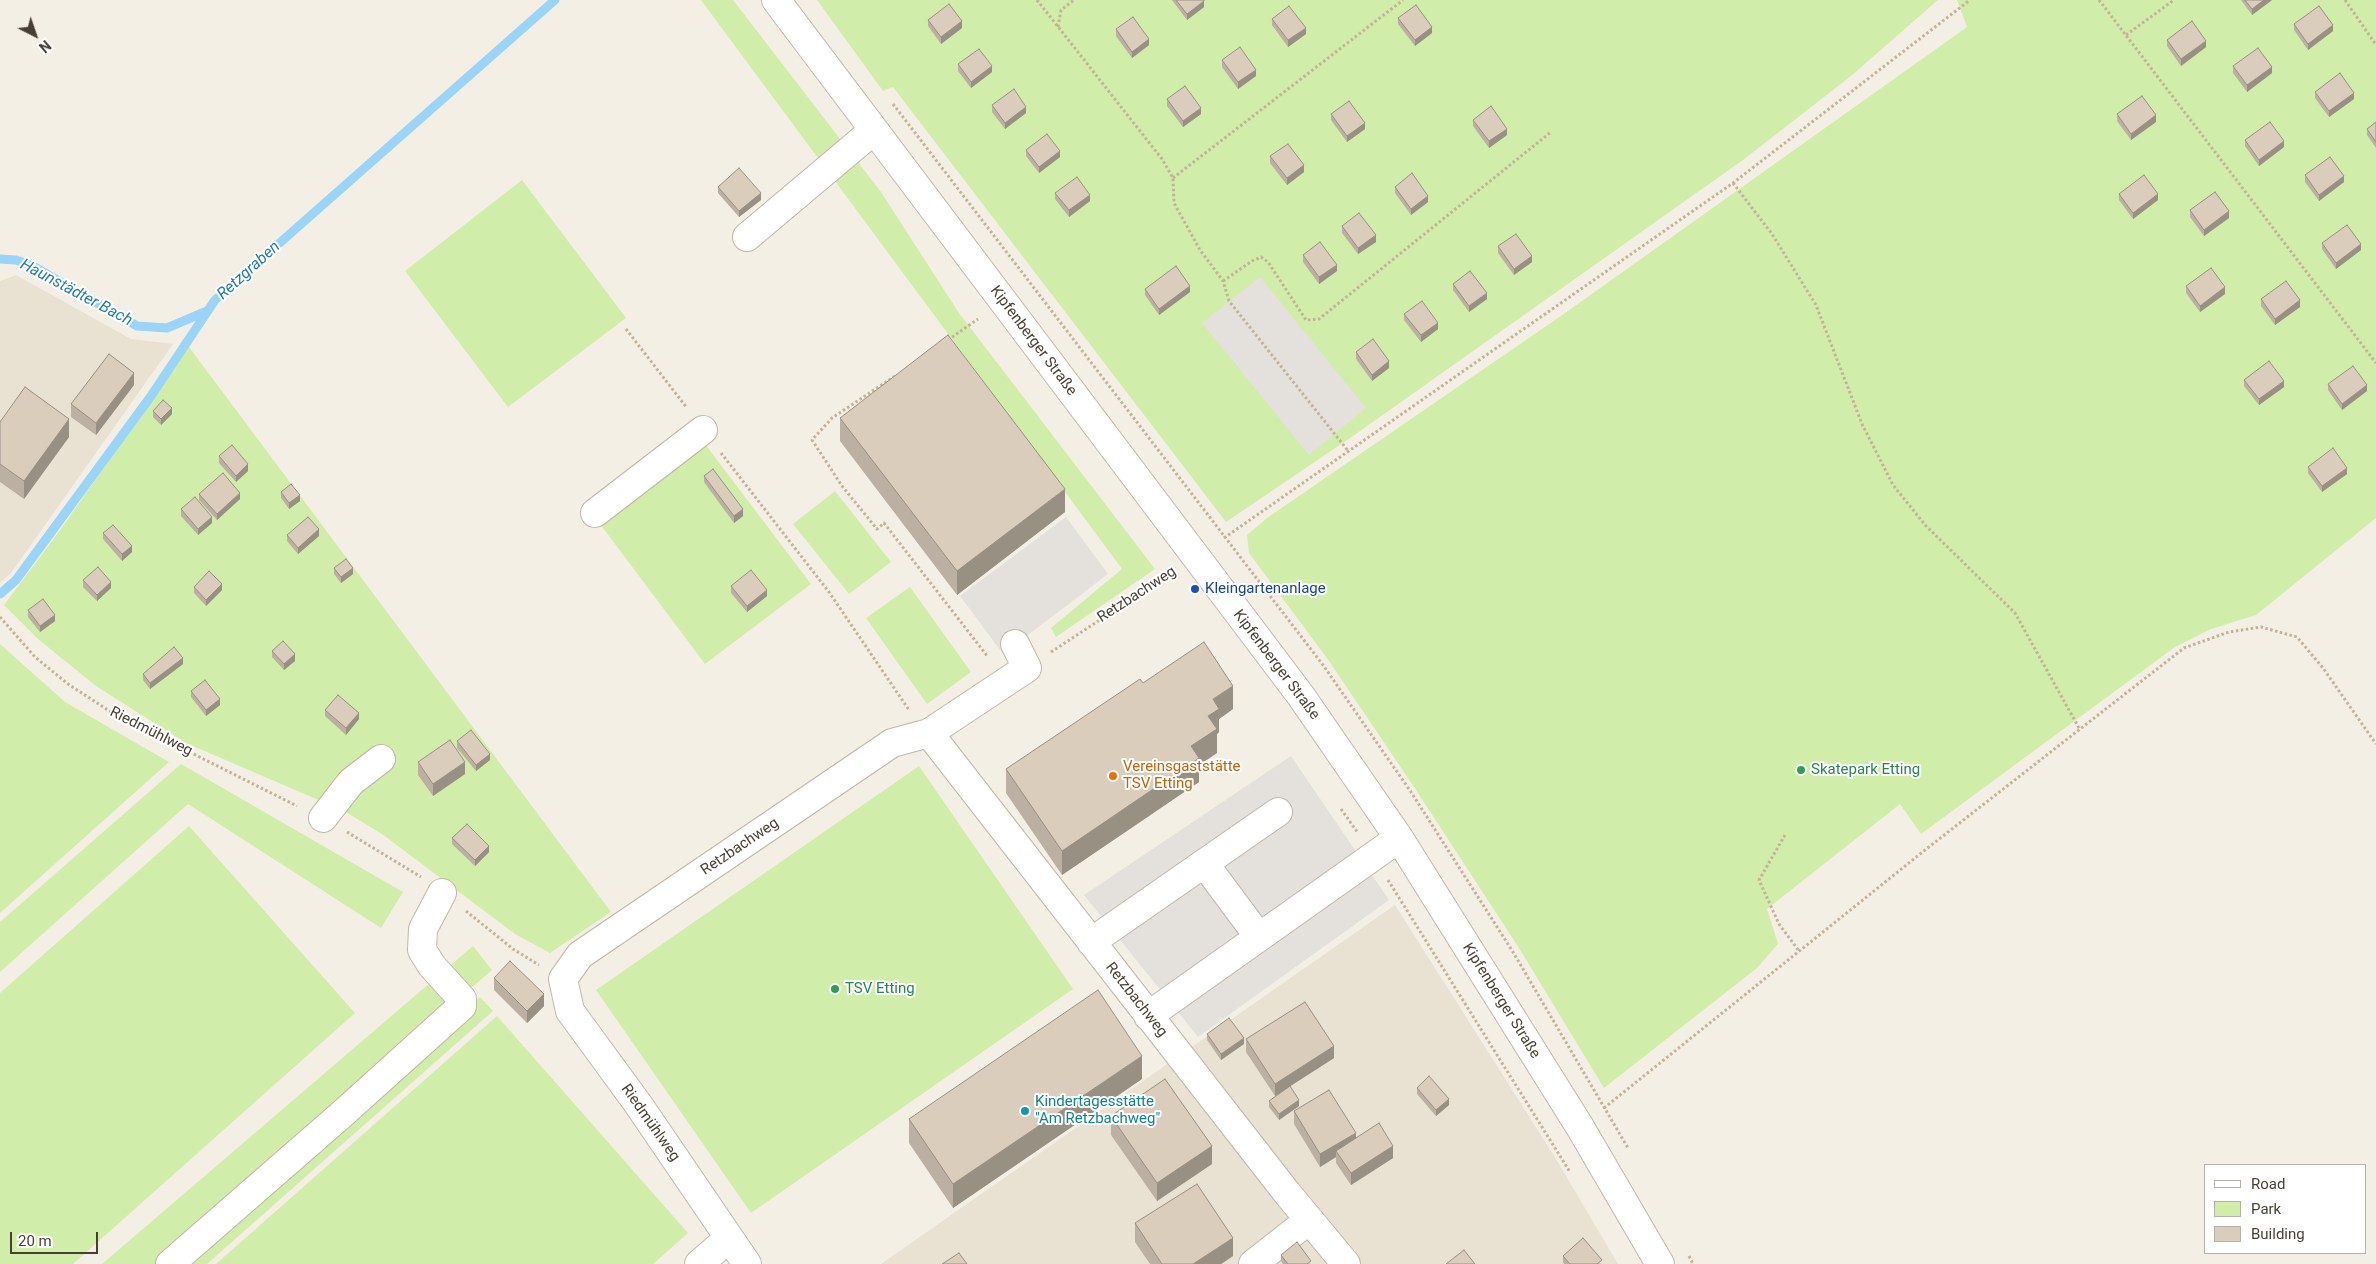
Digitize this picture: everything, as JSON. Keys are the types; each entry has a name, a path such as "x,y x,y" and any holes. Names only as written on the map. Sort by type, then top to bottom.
{"street":[{"name":"Kipfenberger Straße","path":"776,0 1301,696 1399,838 1580,1127 1660,1264"},
{"path":"747,237 874,130"},
{"path":"595,513 703,430"},
{"name":"Retzbachweg","path":"563,979 580,955 892,743 929,733 1016,665"},
{"name":"Retzbachweg","path":"929,733 1148,1016 1346,1264"},
{"path":"323,818 351,782 381,760"},
{"path":"1091,942 1278,812"},
{"path":"1148,1016 1399,838"},
{"path":"1204,863 1259,937"},
{"path":"170,1264 341,1115 462,1006 462,999 432,966 422,950 423,929 442,893"},
{"name":"Riedmühlweg","path":"563,979 570,1011 638,1104 747,1264"},
{"path":"1253,1264 1309,1220"},
{"path":"700,1264 729,1238"}],"path":[{"path":"1037,0 1162,159 1173,178 1174,203 1200,250 1223,281 1229,301 1349,452"},
{"path":"1058,28 1061,10 1074,0"},
{"path":"1173,178 1403,0"},
{"name":"Retzbachweg","path":"1016,665 1196,557 1349,452 1733,183 1970,0"},
{"path":"2099,0 2376,363"},
{"path":"2126,35 2174,0"},
{"path":"2345,0 2376,45"},
{"path":"1223,281 1261,257 1268,262 1306,320 1319,319 1551,132"},
{"path":"1733,183 1772,234 1816,306 1862,424 1893,485 1926,526 2015,613 2079,728"},
{"path":"973,311 984,327"},
{"path":"946,341 978,319"},
{"path":"897,374 832,418 812,440 842,486 877,529 884,523 1016,665"},
{"path":"770,517 829,592 906,707 929,733"},
{"path":"1166,564 1178,580"},
{"name":"Riedmühlweg","path":"0,617 35,657 68,684 114,714 323,818"},
{"path":"1580,1127 2079,728 2184,648 2229,632 2261,626 2297,637 2323,668 2376,744"},
{"path":"1341,808 1575,1179"},
{"path":"1785,835 1760,880 1779,924 1799,951"}],"shaded area":[{"path":"16,275 131,339 173,344 11,573 0,583 0,281"},
{"path":"1260,277 1366,408 1309,455 1202,323"},
{"path":"1066,517 1108,574 1003,654 960,596"},
{"path":"1291,756 1389,900 1198,1037 1084,895"},
{"path":"1395,905 1556,1159 1618,1264 881,1264"}],"green space":[{"path":"701,0 733,0 881,192 959,313 1155,569 1056,637 1051,628 1122,569"},
{"path":"817,0 1938,0 1851,76 1743,160 1353,436 1226,522 893,87 883,91"},
{"path":"1957,0 2376,0 2376,518 2256,615 2211,629 2175,647 1921,834 1900,804 1767,909 1778,944 1757,968 1604,1088 1519,948 1414,787 1329,661 1249,553 1247,535 1267,518 1558,318 1967,27"},
{"path":"522,180 626,318 508,407 405,271"},
{"path":"189,347 611,912 550,953 515,934 382,834 344,811 186,743 96,686 38,639 4,605 58,533"},
{"path":"705,444 811,584 705,664 600,524"},
{"path":"835,491 891,562 849,594 793,524"},
{"path":"910,587 971,672 927,704 866,618"},
{"path":"0,644 65,702 169,762 0,913"},
{"path":"181,764 403,892 381,928 188,804 0,972 0,922"},
{"name":"TSV Etting","path":"919,766 1073,989 751,1213 596,990"},
{"path":"189,826 355,1013 73,1264 0,1264 0,993"},
{"path":"473,946 492,970 156,1264 102,1264"},
{"path":"480,997 493,1011 207,1264 177,1264"},
{"path":"497,1016 688,1233 653,1264 216,1264"}],"building":[{"path":"1176,0 1204,0 1204,1 1187,14"},
{"path":"2245,0 2264,0 2252,9"},
{"path":"949,4 962,21 941,37 928,20"},
{"path":"1416,5 1432,27 1415,40 1398,18"},
{"path":"1289,6 1306,28 1288,40 1272,19"},
{"path":"2319,6 2333,25 2308,44 2294,24"},
{"path":"1133,17 1149,39 1132,52 1116,29"},
{"path":"2192,21 2206,41 2181,59 2167,40"},
{"path":"1240,47 1256,70 1238,82 1222,60"},
{"path":"2258,48 2272,67 2247,85 2233,66"},
{"path":"979,49 992,66 971,82 958,64"},
{"path":"2340,73 2354,93 2329,111 2315,92"},
{"path":"1185,86 1201,108 1183,121 1167,99"},
{"path":"1014,89 1026,107 1005,123 992,105"},
{"path":"2142,96 2156,115 2131,134 2117,114"},
{"path":"1349,101 1365,123 1347,136 1331,114"},
{"path":"1491,106 1507,129 1489,141 1473,120"},
{"path":"2270,122 2284,141 2259,160 2245,140"},
{"path":"2376,122 2376,142 2367,129"},
{"path":"1047,134 1060,151 1039,167 1026,150"},
{"path":"1288,144 1304,165 1287,178 1270,156"},
{"path":"2330,157 2344,176 2319,195 2305,175"},
{"path":"739,168 761,193 739,211 718,187"},
{"path":"1412,173 1428,196 1411,209 1395,187"},
{"path":"2144,175 2158,194 2133,213 2119,194"},
{"path":"1077,177 1090,195 1069,210 1055,193"},
{"path":"2215,192 2229,211 2204,230 2190,210"},
{"path":"1359,213 1376,235 1358,248 1342,226"},
{"path":"2347,225 2361,244 2336,263 2322,243"},
{"path":"1516,234 1532,256 1514,269 1498,246"},
{"path":"1320,242 1337,265 1319,277 1303,255"},
{"path":"1176,266 1190,286 1159,309 1145,289"},
{"path":"2211,268 2225,287 2200,306 2186,286"},
{"path":"1470,271 1487,293 1469,306 1453,284"},
{"path":"2286,281 2300,300 2275,319 2261,299"},
{"path":"1422,301 1438,323 1421,335 1404,314"},
{"path":"948,335 1065,489 957,571 840,418"},
{"path":"1373,339 1389,361 1372,375 1356,352"},
{"path":"109,354 134,373 96,423 71,404"},
{"path":"2269,361 2284,381 2259,399 2244,380"},
{"path":"2353,366 2367,385 2342,404 2328,384"},
{"path":"25,387 69,419 24,481 0,464 0,422"},
{"path":"163,400 172,408 161,419 153,411"},
{"path":"232,445 248,464 236,476 219,456"},
{"path":"2333,448 2347,468 2322,486 2308,467"},
{"path":"713,469 743,509 734,516 704,476"},
{"path":"223,473 240,493 217,514 199,494"},
{"path":"291,484 300,495 289,503 281,492"},
{"path":"195,497 212,517 198,529 181,509"},
{"path":"308,517 319,529 298,548 287,535"},
{"path":"113,525 132,546 122,554 103,533"},
{"path":"346,559 353,568 341,577 334,568"},
{"path":"98,567 111,582 97,595 83,580"},
{"path":"751,570 767,590 747,606 731,586"},
{"path":"209,571 222,584 206,600 194,587"},
{"path":"43,599 55,615 40,626 28,610"},
{"path":"283,641 295,654 284,664 272,651"},
{"name":"Vereinsgaststätte TSV Etting","path":"1204,642 1233,686 1213,699 1219,709 1208,716 1217,729 1191,746 1199,758 1062,851 1006,769 1140,679 1143,683"},
{"path":"174,647 183,658 150,683 143,674"},
{"path":"205,680 220,699 206,710 191,691"},
{"path":"338,695 359,713 346,728 325,710"},
{"path":"471,730 490,754 476,765 457,741"},
{"path":"450,740 465,762 433,784 418,762"},
{"path":"467,824 489,846 475,860 452,838"},
{"path":"510,961 544,994 527,1011 494,978"},
{"name":"Kindertagesstätte \"Am Retzbachweg\"","path":"1098,990 1142,1056 953,1184 909,1119"},
{"path":"1305,1002 1334,1046 1275,1084 1246,1039"},
{"path":"1229,1018 1244,1038 1221,1054 1207,1034"},
{"path":"1429,1076 1449,1099 1436,1110 1417,1088"},
{"path":"1165,1079 1212,1146 1157,1183 1111,1116"},
{"path":"1290,1086 1299,1100 1279,1114 1269,1101"},
{"path":"1329,1090 1356,1133 1320,1154 1294,1111"},
{"path":"1379,1123 1393,1146 1351,1173 1336,1151"},
{"path":"1197,1184 1233,1238 1193,1264 1162,1264 1135,1223"},
{"path":"1583,1238 1602,1260 1597,1264 1570,1264 1563,1256"},
{"path":"1297,1242 1311,1261 1307,1264 1288,1264 1281,1255"},
{"path":"1464,1250 1475,1264 1446,1264"},
{"path":"959,1253 967,1264 942,1264"}],"waterway":[{"name":"Retzgraben","path":"0,594 16,580 151,396 215,300 555,0"},
{"name":"Haunstädter Bach","path":"0,259 16,260 31,265 137,326 167,328 207,311"}],"place":[{"name":"Kleingartenanlage","path":"1195,589"},
{"name":"Skatepark Etting","path":"1801,770"},
{"name":"Vereinsgaststätte TSV Etting","path":"1113,776"},
{"name":"TSV Etting","path":"835,989"},
{"name":"Kindertagesstätte \"Am Retzbachweg\"","path":"1025,1111"}]}
